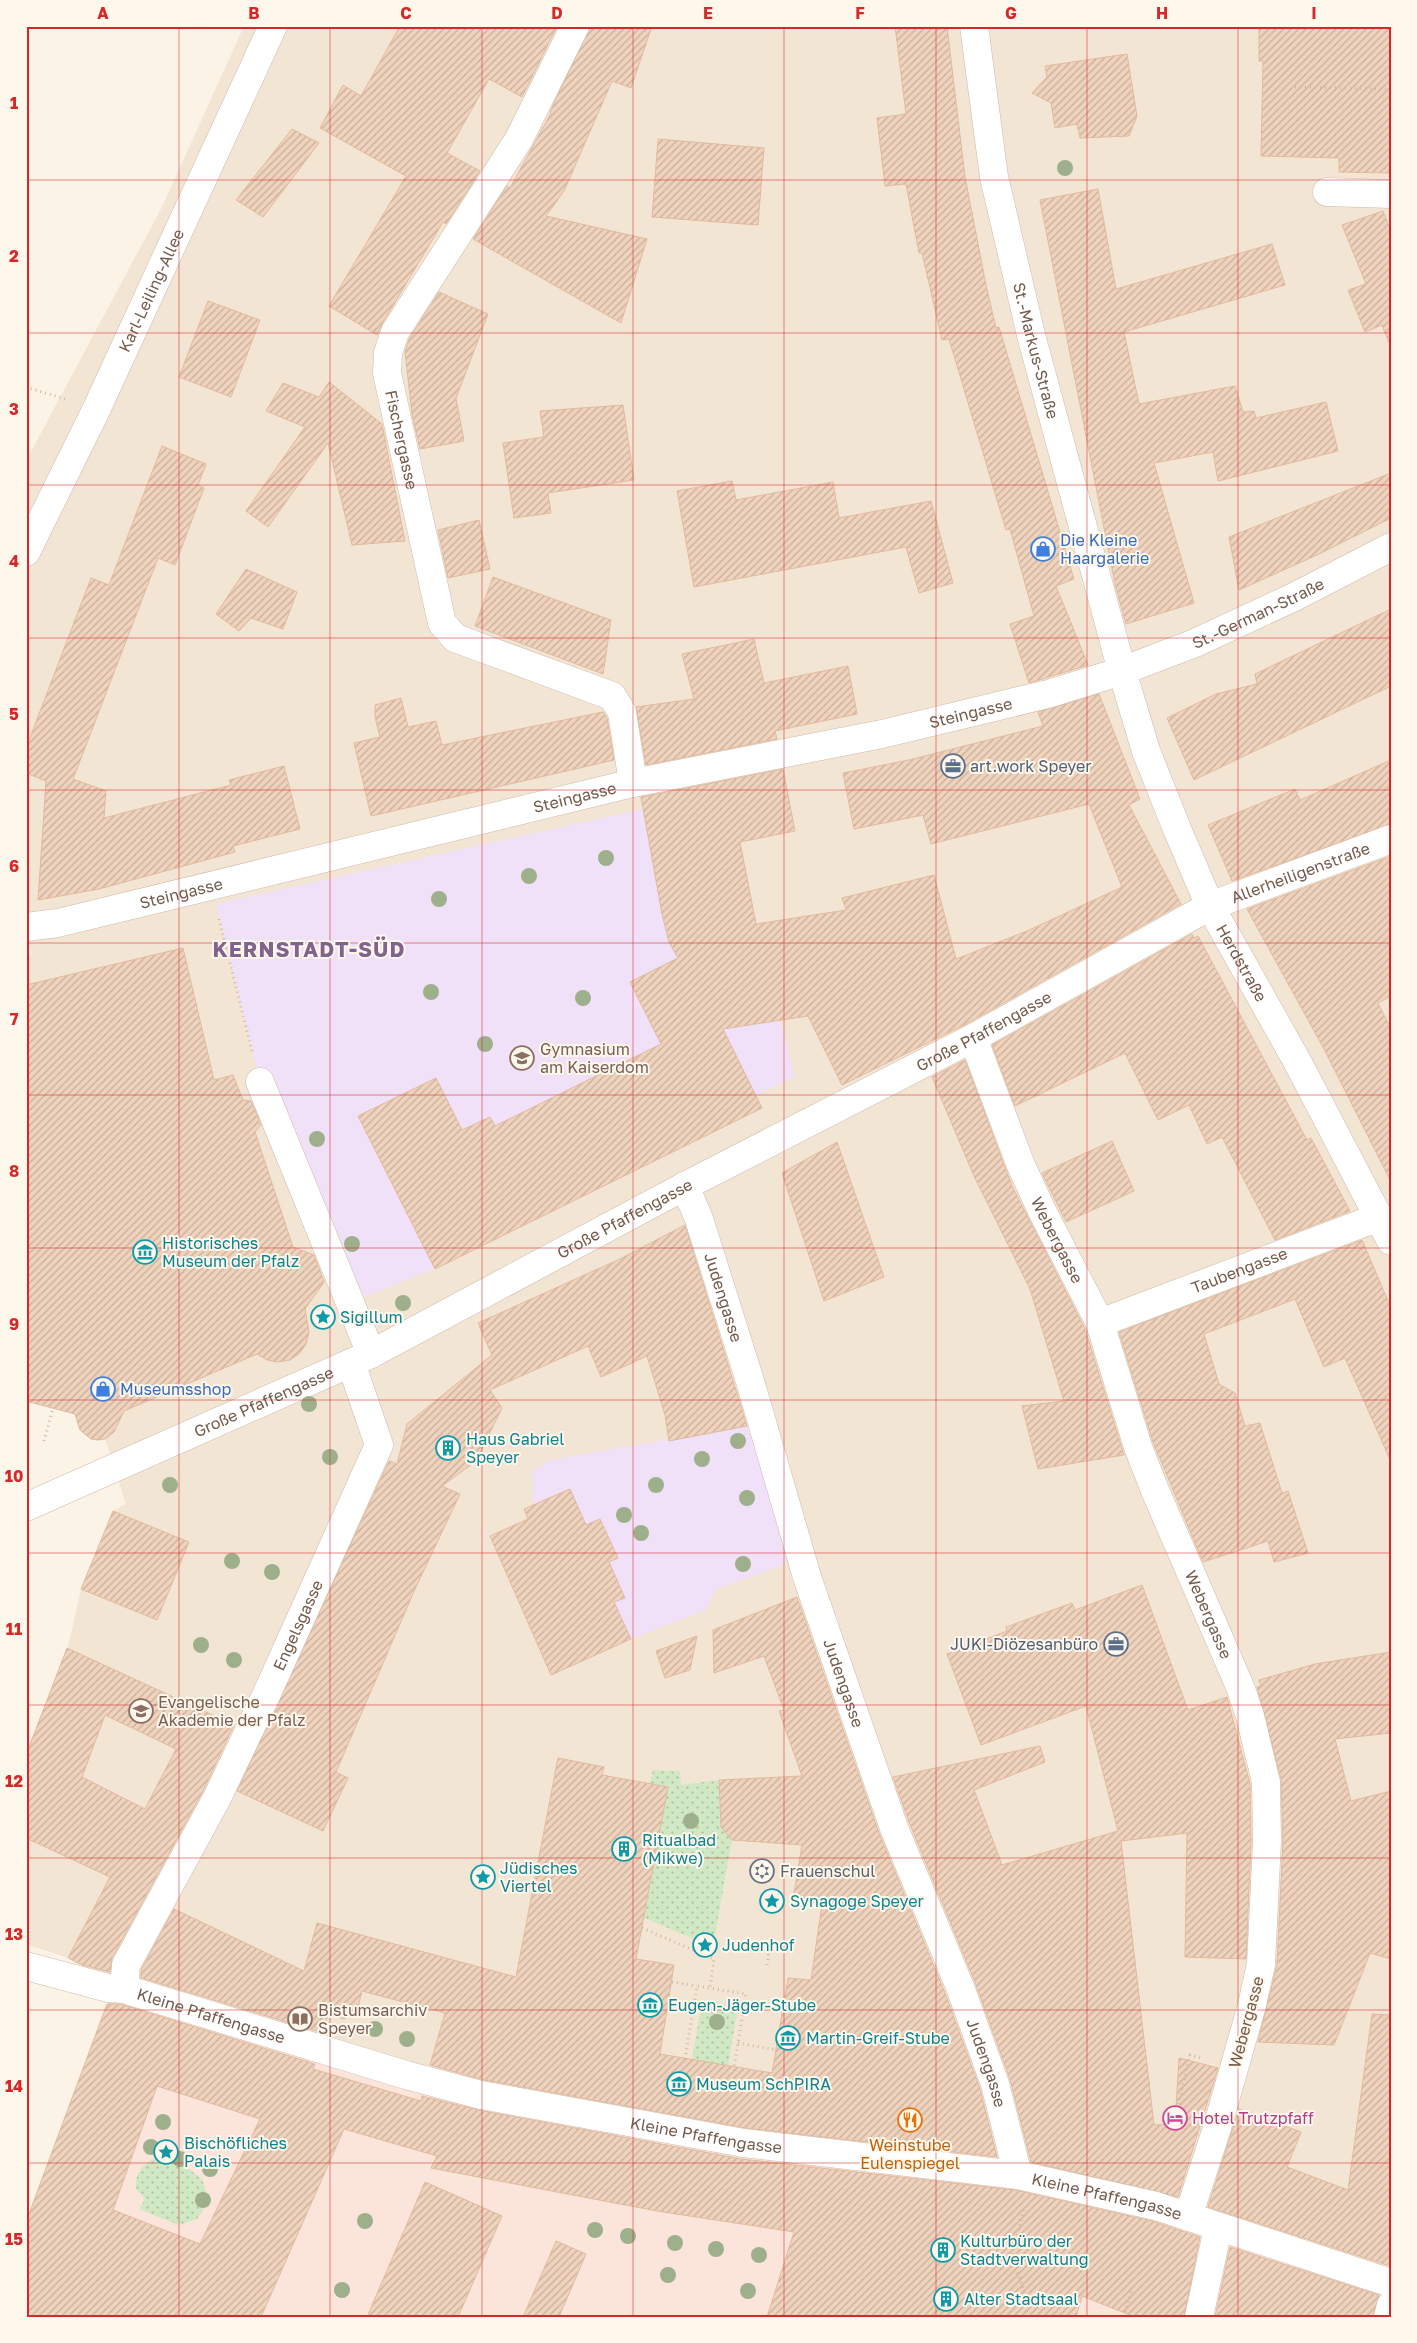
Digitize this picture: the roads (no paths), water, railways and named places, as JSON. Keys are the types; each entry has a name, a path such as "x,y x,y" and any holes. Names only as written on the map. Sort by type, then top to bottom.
{"street":[{"name":"Karl-Leiling-Allee","path":"26,552 96,410 273,26"},
{"name":"Fischergasse","path":"575,26 519,139 395,332 388,353 387,373 442,623 455,638 612,696 622,712 633,783"},
{"name":"St.-Markus-Straße","path":"974,26 994,177 1031,335 1122,672"},
{"path":"1327,192 1391,194"},
{"name":"St.-German-Straße","path":"1122,672 1195,643 1294,597 1391,547"},
{"name":"Steingasse","path":"26,927 58,924 633,783 882,734 1048,694 1122,672"},
{"name":"Herdstraße","path":"1122,672 1146,751 1176,829 1210,906 1297,1061 1391,1241"},
{"name":"Allerheiligenstraße","path":"1210,906 1391,839"},
{"name":"Große Pfaffengasse","path":"26,1508 361,1359 685,1186 973,1038 1210,906"},
{"name":"Webergasse","path":"973,1038 1020,1164 1100,1323 1138,1447 1247,1707 1266,1782 1267,1841 1261,1964 1252,2005 1217,2128 1188,2217"},
{"name":"Engelsgasse","path":"124,1989 126,1965 217,1798 268,1691 379,1445 361,1359 260,1082"},
{"name":"Judengasse","path":"685,1186 699,1219 750,1381 807,1577 894,1828 960,1987 995,2084 1025,2177"},
{"name":"Taubengasse","path":"1100,1323 1379,1217"},
{"name":"Kleine Pfaffengasse","path":"26,1966 108,1988 124,1989 406,2076 481,2095 744,2143 1025,2177 1156,2206 1218,2228 1391,2283"},
{"path":"1199,2317 1218,2228"},
{"path":"1388,2317 1391,2305"}],"place":[{"name":"Die Kleine Haargalerie","path":"1043,549"},
{"name":"art.work Speyer","path":"953,766"},
{"name":"Gymnasium am Kaiserdom","path":"522,1058"},
{"name":"Historisches Museum der Pfalz","path":"145,1252"},
{"name":"Sigillum","path":"323,1317"},
{"name":"Museumsshop","path":"103,1389"},
{"name":"Haus Gabriel Speyer","path":"448,1448"},
{"name":"JUKI-Diözesanbüro","path":"1116,1644"},
{"name":"Evangelische Akademie der Pfalz","path":"141,1711"},
{"name":"Ritualbad (Mikwe)","path":"624,1849"},
{"name":"Frauenschul","path":"762,1871"},
{"name":"Jüdisches Viertel","path":"483,1877"},
{"name":"Synagoge Speyer","path":"772,1901"},
{"name":"Judenhof","path":"705,1945"},
{"name":"Eugen-Jäger-Stube","path":"650,2005"},
{"name":"Bistumsarchiv Speyer","path":"300,2019"},
{"name":"Martin-Greif-Stube","path":"788,2038"},
{"name":"Museum SchPIRA","path":"679,2084"},
{"name":"Hotel Trutzpfaff","path":"1175,2118"},
{"name":"Weinstube Eulenspiegel","path":"910,2120"},
{"name":"Bischöfliches Palais","path":"166,2152"},
{"name":"Kulturbüro der Stadtverwaltung","path":"943,2250"},
{"name":"Alter Stadtsaal","path":"946,2299"}],"district":[{"name":"KERNSTADT-SÜD","path":"309,949"}]}
